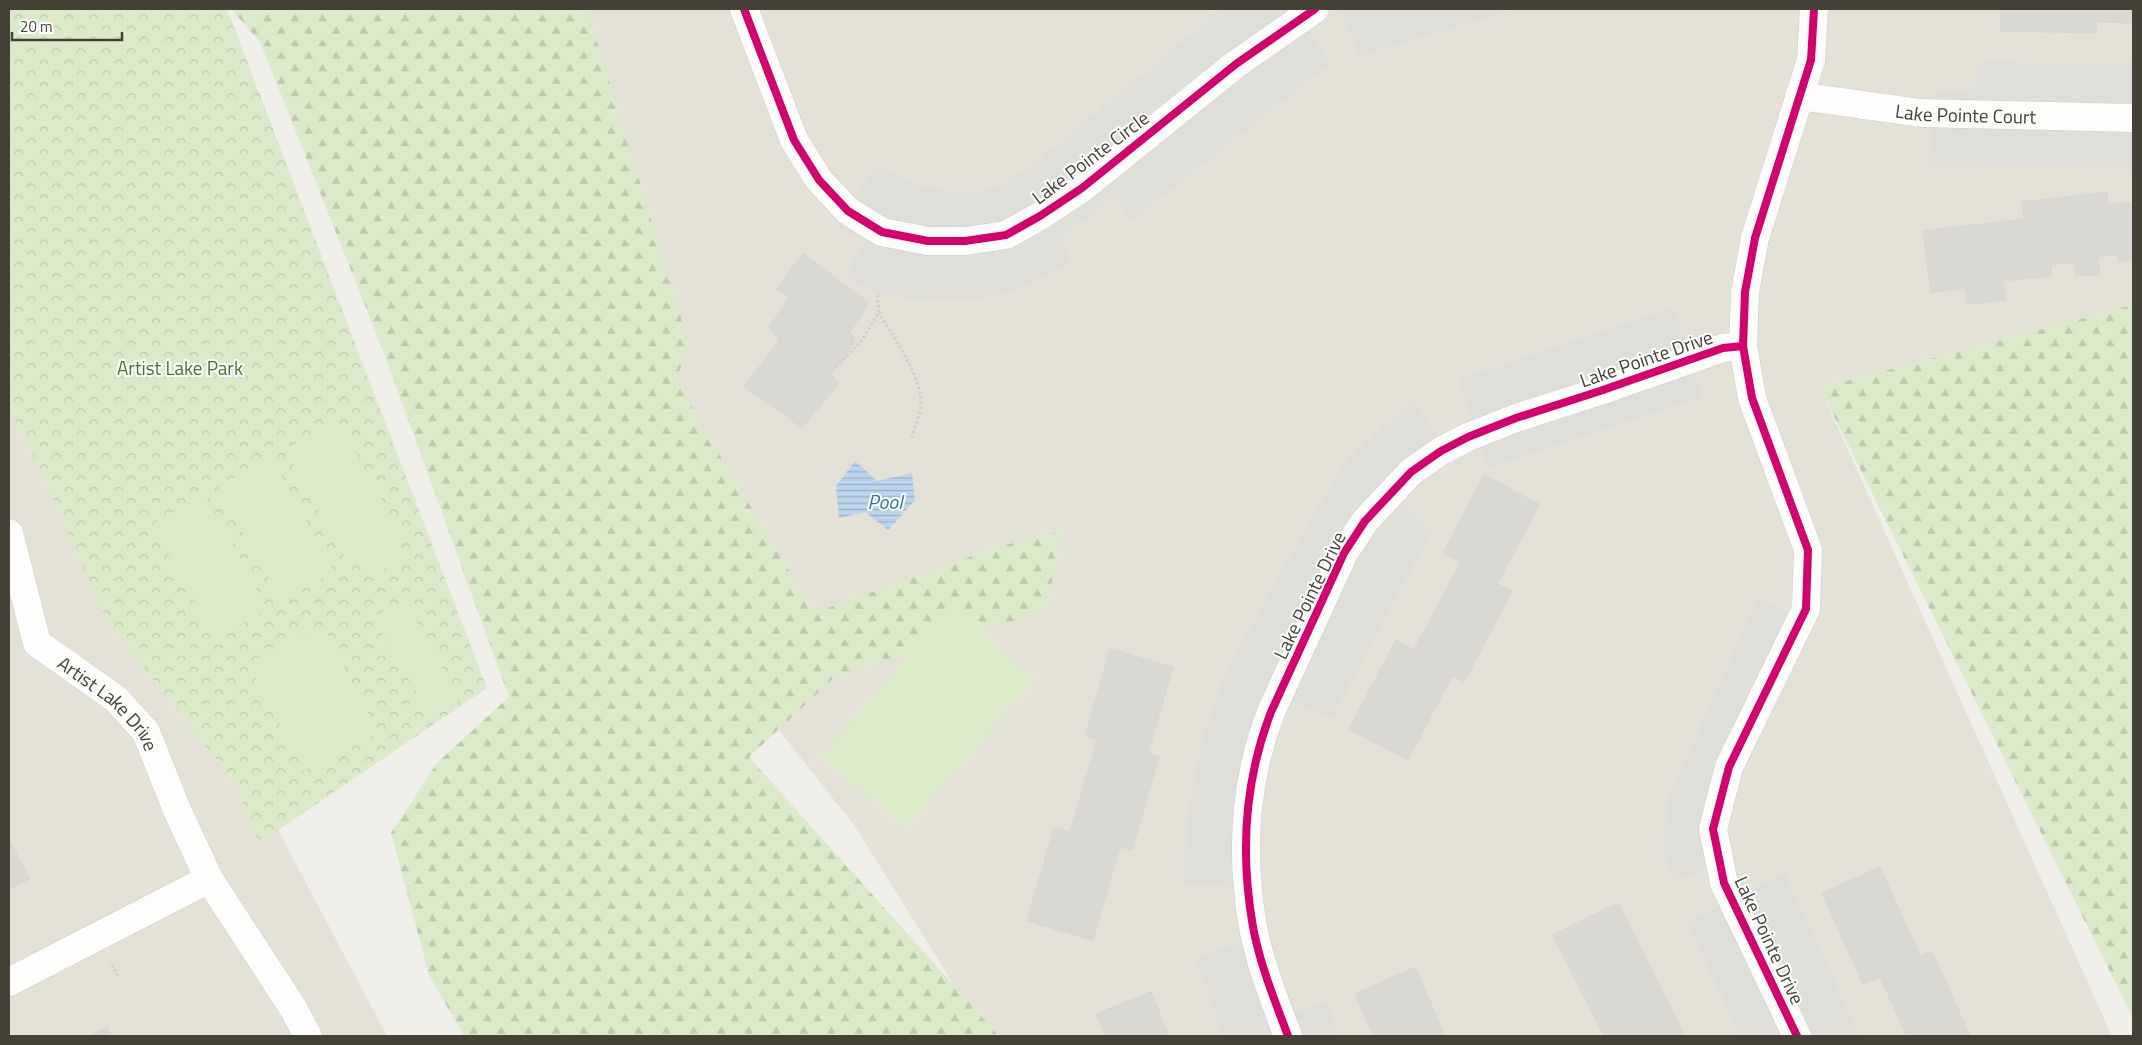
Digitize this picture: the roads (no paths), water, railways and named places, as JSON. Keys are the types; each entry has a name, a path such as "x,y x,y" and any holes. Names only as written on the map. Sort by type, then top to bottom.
{"street":[{"name":"Lake Pointe Circle","path":"744,9 794,140 819,180 848,211 882,232 928,241 965,241 1006,234 1040,216 1082,188 1236,64 1315,9"},
{"name":"Lake Pointe Drive","path":"1797,1036 1724,884 1713,829 1729,767 1806,609 1808,550 1752,398 1743,346 1745,292 1755,238 1810,60 1814,9"},
{"name":"Lake Pointe Court","path":"1800,96 1921,113 2133,118"},
{"name":"Lake Pointe Drive","path":"1288,1036 1267,979 1253,928 1245,836 1249,787 1261,738 1271,712 1344,553 1365,520 1411,472 1442,451 1468,437 1516,418 1723,348 1743,346"},
{"name":"Artist Lake Drive","path":"9,533 37,643 116,699 146,732 177,810 209,879 293,1008 308,1036"},
{"path":"9,982 209,879"}],"water":[{"name":"Pool","path":"855,461 877,481 912,473 915,500 888,530 865,512 839,518 836,486"}],"park label":[{"name":"Artist Lake Park","path":"180,367"}]}
